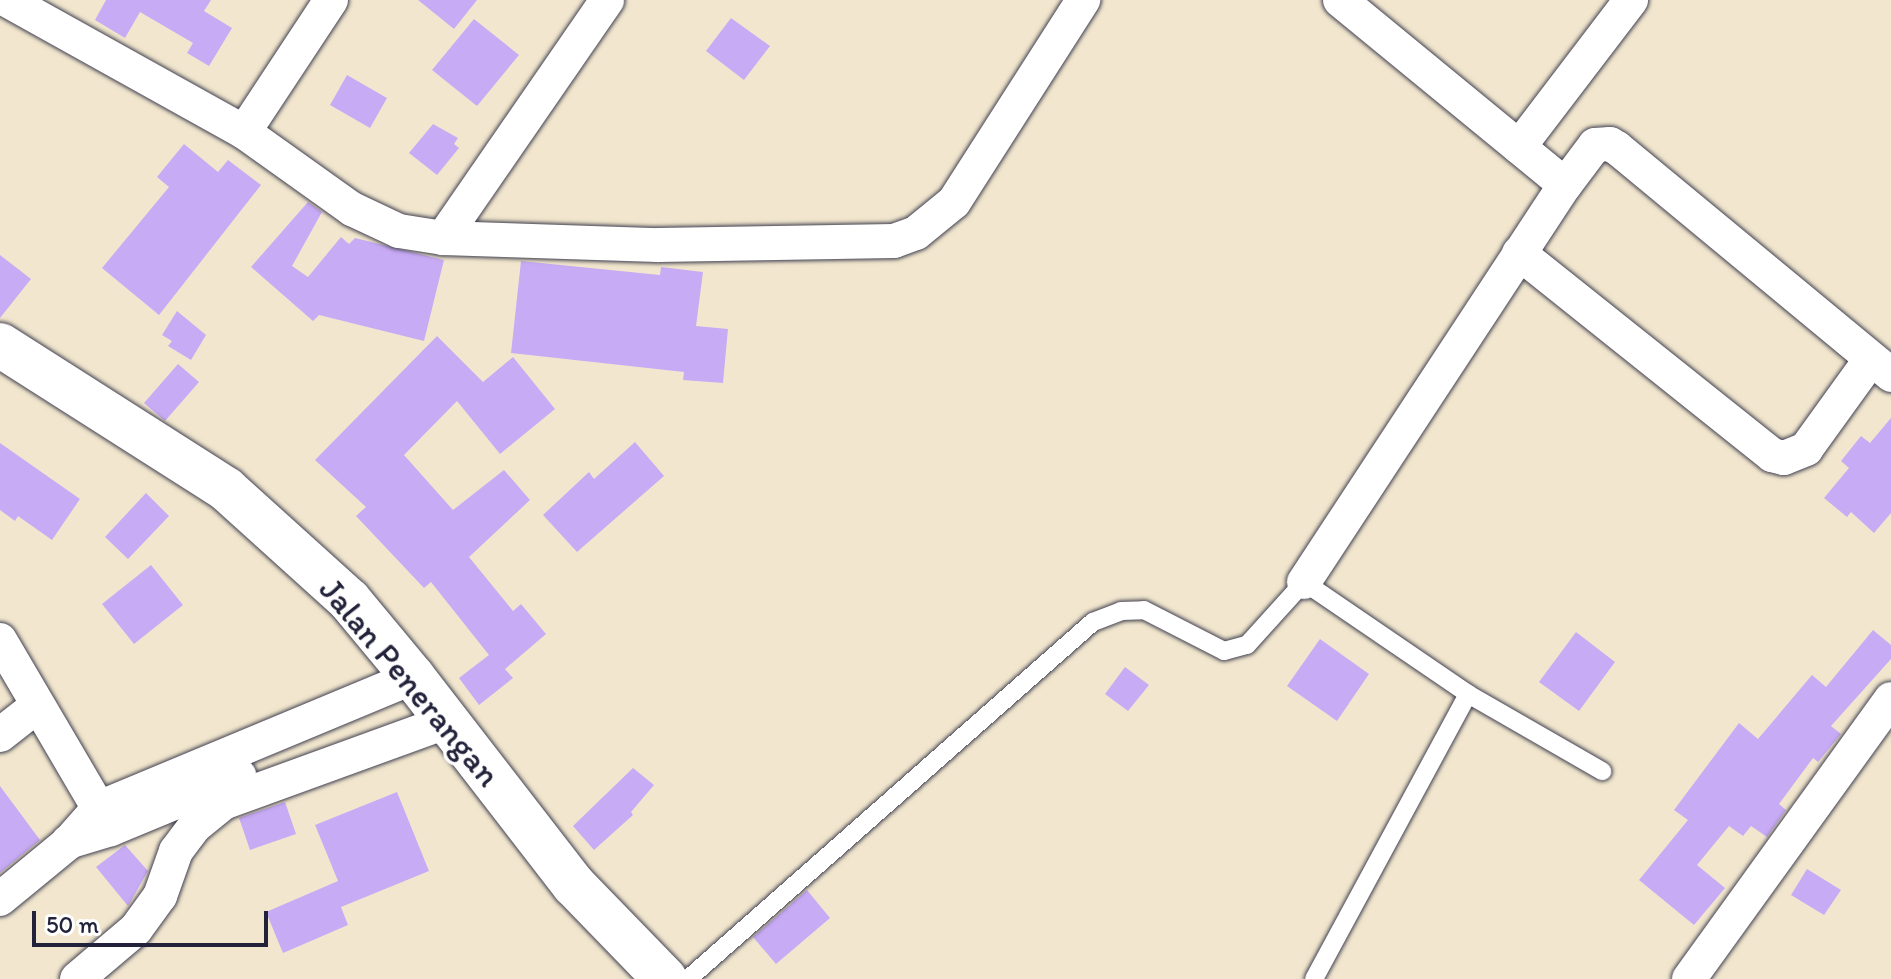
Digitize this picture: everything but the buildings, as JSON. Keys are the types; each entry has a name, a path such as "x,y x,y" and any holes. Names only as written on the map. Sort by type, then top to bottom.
{"street":[{"path":"7,0 244,132 352,209 399,231 443,238 658,245 894,241 916,233 954,202 1083,0"},
{"path":"244,132 331,0"},
{"path":"443,238 607,0"},
{"path":"1340,0 1565,185"},
{"path":"1519,147 1631,0"},
{"path":"1304,582 1519,253 1595,145 1610,144 1881,367 1806,449 1784,458 1772,455 1519,253"},
{"name":"Jalan Penerangan","path":"0,345 226,489 349,600 430,698 574,885 665,979"},
{"path":"0,640 105,819"},
{"path":"0,899 68,843 105,819 239,763 430,698"},
{"path":"77,979 136,929 160,896 176,851 195,826 223,803 430,698"},
{"path":"1689,979 1891,699"},
{"path":"0,735 37,706"}],"lane":[{"path":"688,979 1093,622 1121,611 1144,610 1224,651 1247,645 1304,582 1468,694 1602,771"},
{"path":"1314,979 1468,694"}]}
